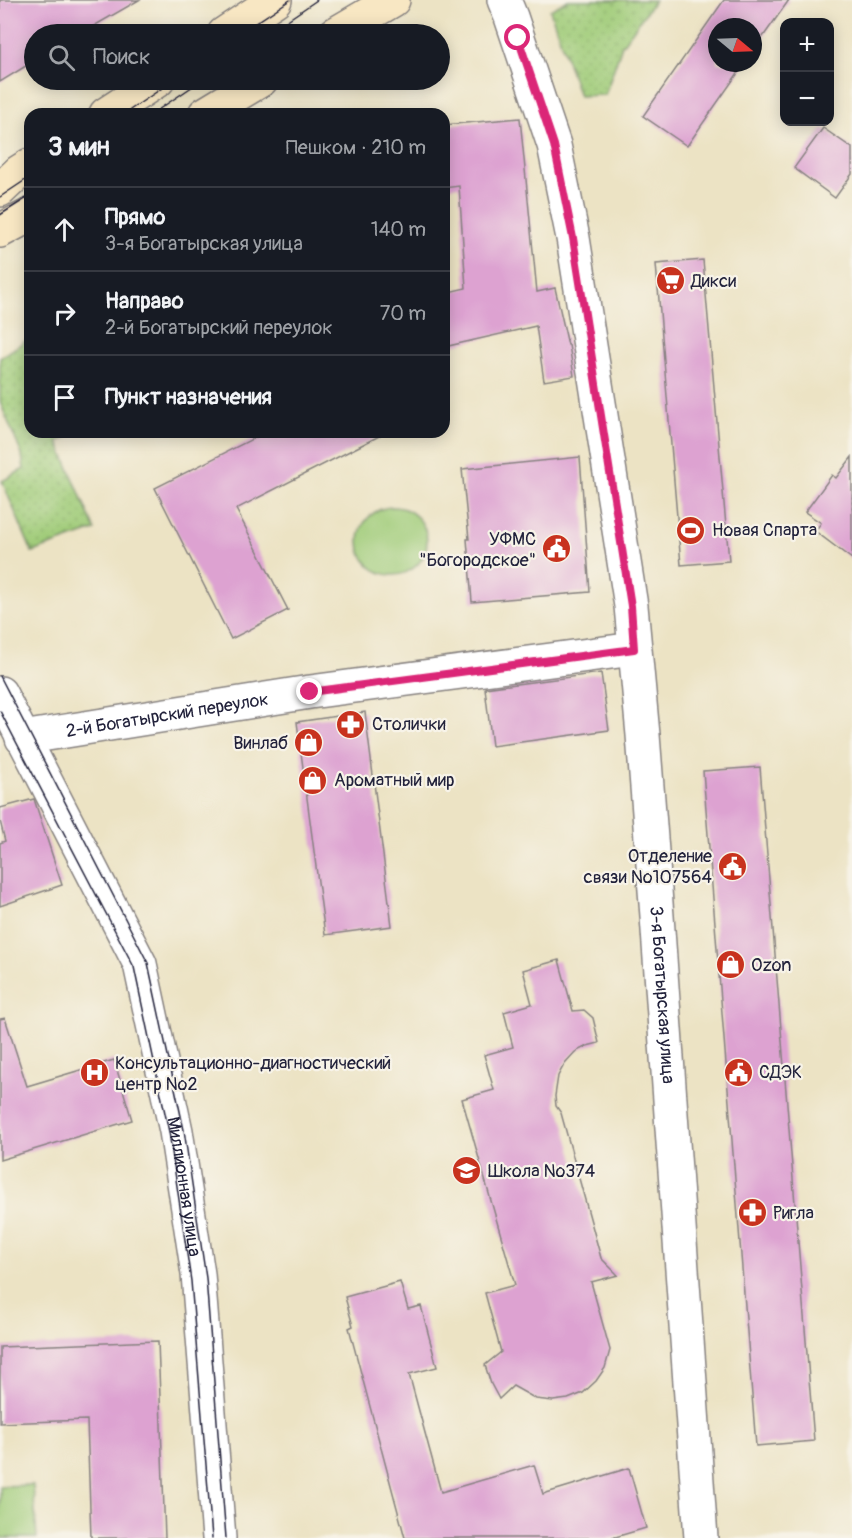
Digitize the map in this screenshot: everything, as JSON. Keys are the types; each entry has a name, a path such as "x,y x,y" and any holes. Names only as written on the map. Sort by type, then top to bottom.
{"main road":[{"path":"239,24 275,0"},
{"path":"352,24 393,0"},
{"path":"115,108 143,90"},
{"path":"215,108 245,90"},
{"path":"0,190 24,169"},
{"path":"0,231 24,218"}],"street":[{"name":"3-я Богатырская улица","path":"504,0 554,145 573,238 631,606 658,928 701,1538"},
{"name":"2-й Богатырский переулок","path":"22,738 310,692 634,649"},
{"name":"Миллионная улица","path":"0,693 140,964 176,1131 198,1274 219,1538"}],"green space":[{"path":"568,0 655,0 622,45 605,95 579,96 550,10"},
{"path":"24,342 24,438 65,438 58,442 95,530 32,552 2,481 24,469 22,455 0,402 0,358"},
{"path":"400,507 412,513 421,522 427,534 425,554 417,565 400,575 386,575 369,565 361,554 359,534 369,517 380,509"},
{"path":"33,1485 37,1538 0,1538 0,1486"}],"building":[{"path":"0,0 139,0 97,24 24,24 24,67 0,82"},
{"path":"724,0 789,0 762,38 762,18 711,18"},
{"path":"708,23 708,72 739,72 687,146 643,116"},
{"path":"520,118 537,292 555,288 574,376 544,381 536,326 450,346 450,292 466,288 459,186 450,187 450,124"},
{"path":"823,128 852,148 852,174 835,198 794,168"},
{"path":"703,260 729,561 681,565 656,264"},
{"path":"254,438 375,438 236,509 288,610 231,639 155,488"},
{"path":"580,457 590,592 472,602 462,469"},
{"path":"852,457 852,559 815,531 821,523 805,512 832,475 836,478"},
{"path":"601,673 609,730 492,746 485,688"},
{"path":"365,712 392,926 325,935 297,722"},
{"path":"760,767 814,1441 756,1446 703,771"},
{"path":"34,799 62,885 0,906 0,843 5,841 0,821 0,808"},
{"path":"559,960 573,1011 584,1010 593,1018 599,1043 575,1052 565,1063 558,1076 555,1096 601,1258 618,1275 591,1282 610,1350 605,1368 596,1381 583,1393 568,1399 553,1401 536,1399 513,1386 499,1399 485,1365 501,1352 485,1293 515,1285 462,1099 494,1090 484,1055 513,1047 504,1012 532,1004 523,970"},
{"name":"Консультационно-диагностический центр №2","path":"5,1018 27,1086 114,1060 132,1120 0,1160 0,1019"},
{"path":"400,1282 408,1309 421,1306 437,1367 409,1374 441,1492 534,1465 543,1494 629,1468 646,1528 612,1538 405,1538 349,1328 353,1326 345,1297"},
{"path":"158,1341 165,1538 91,1538 87,1420 0,1423 0,1347"}],"tram line":[{"path":"254,24 290,0"},
{"path":"282,24 317,0"},
{"path":"133,108 159,90"},
{"path":"161,108 187,90"},
{"path":"0,197 24,181"},
{"path":"0,215 24,200"},
{"path":"0,676 148,963 184,1130 206,1278 226,1538"},
{"path":"0,711 134,967 169,1132 191,1281 212,1538"}],"place":[{"name":"Дикси","path":"670,281"},
{"name":"Новая Спарта","path":"691,530"},
{"name":"УФМС \"Богородское\"","path":"557,549"},
{"name":"Столички","path":"351,724"},
{"name":"Винлаб","path":"309,743"},
{"name":"Ароматный мир","path":"313,780"},
{"name":"Отделение связи №107564","path":"733,866"},
{"name":"Ozon","path":"730,965"},
{"name":"СДЭК","path":"738,1072"},
{"name":"Консультационно-диагностический центр №2","path":"94,1073"},
{"name":"Школа №374","path":"467,1171"},
{"name":"Ригла","path":"752,1213"}],"route":[{"path":"310,692 634,649 631,606 573,238 554,145 518,38"}]}
